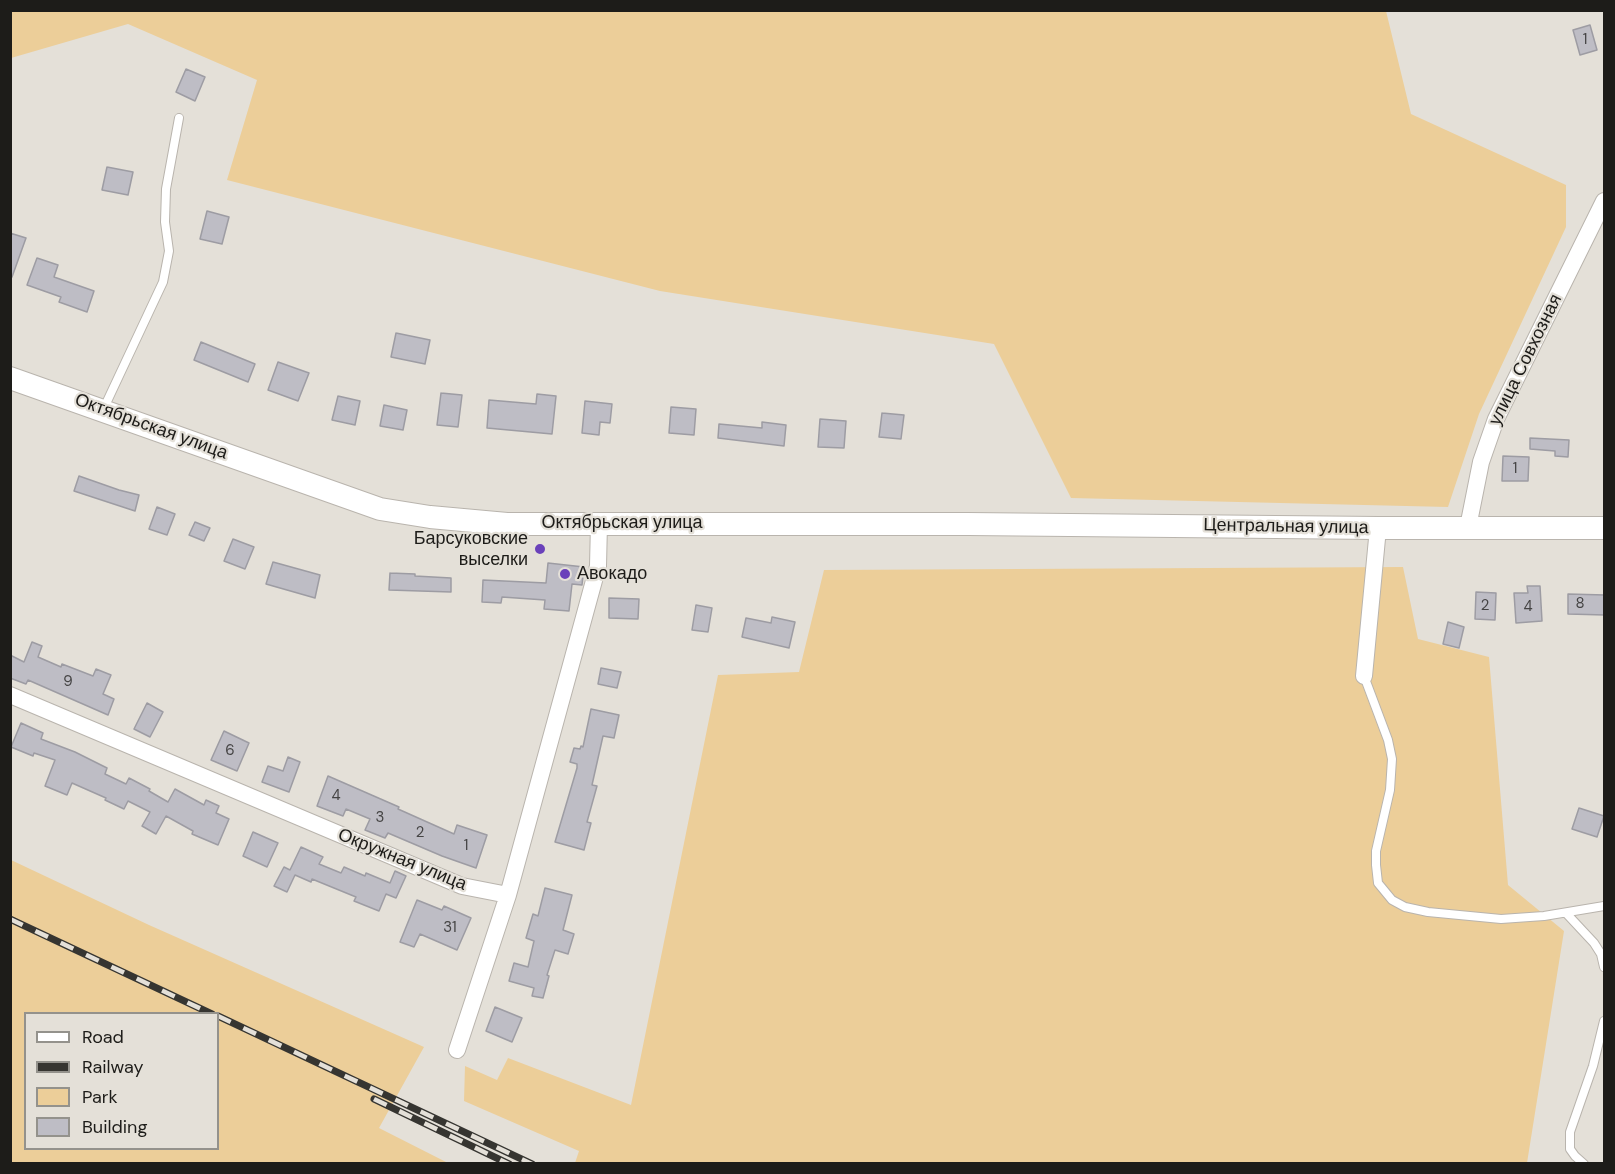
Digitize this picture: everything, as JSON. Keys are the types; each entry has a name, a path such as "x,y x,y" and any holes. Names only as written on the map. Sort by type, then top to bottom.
{"main road":[{"name":"Октябрьская улица","path":"10,378 380,509 430,517 507,524 968,524"},
{"name":"Центральная улица","path":"968,524 1605,528"}],"street":[{"name":"улица Совхозная","path":"1468,526 1481,462 1496,419 1605,201"},
{"path":"457,1050 508,895 598,566 600,523"},
{"path":"1365,676 1378,528"},
{"name":"Окружная улица","path":"10,695 462,886 508,895"}],"lane":[{"path":"103,410 163,282 169,250 165,222 166,189 179,118"},
{"path":"1365,676 1389,740 1392,759 1390,790 1376,858 1377,879 1384,893 1405,907 1459,916 1522,918 1605,906"},
{"path":"1566,913 1594,943 1605,967"},
{"path":"1584,1164 1572,1152 1569,1142 1570,1132 1593,1066 1605,1021"}],"green space":[{"path":"11,10 1386,11 1411,114 1566,185 1566,227 1479,414 1448,507 1071,498 994,344 660,291 227,180 257,80 128,24 11,58"},
{"path":"1403,567 1418,639 1489,657 1508,885 1564,931 1527,1163 575,1163 579,1151 464,1101 465,1066 497,1080 508,1058 631,1105 718,675 799,672 824,570"},
{"path":"11,860 149,925 424,1047 379,1128 448,1163 11,1163"}],"building":[{"path":"1590,25 1597,50 1580,55 1573,30"},
{"path":"186,69 205,77 195,101 176,92"},
{"path":"107,167 133,172 128,195 102,190"},
{"path":"207,211 229,217 222,244 200,239"},
{"path":"10,233 26,238 12,277 10,277"},
{"path":"37,258 58,265 54,277 94,291 87,312 59,302 61,297 27,285"},
{"path":"396,333 430,340 425,364 391,357"},
{"path":"201,342 255,364 248,382 194,360"},
{"path":"278,362 309,373 298,401 268,390"},
{"path":"441,393 462,395 458,427 437,425"},
{"path":"537,394 556,396 552,434 487,428 489,400 536,404"},
{"path":"338,396 360,401 355,425 332,420"},
{"path":"585,401 612,404 610,423 600,422 599,435 582,433"},
{"path":"384,405 407,410 403,430 380,426"},
{"path":"671,407 696,409 694,435 669,433"},
{"path":"882,413 904,415 901,439 879,437"},
{"path":"820,419 846,421 844,448 818,447"},
{"path":"762,422 786,425 784,446 718,438 719,424 762,428"},
{"path":"1530,438 1569,440 1568,457 1555,456 1555,451 1530,449"},
{"path":"1503,456 1529,457 1528,481 1502,481"},
{"path":"79,476 139,495 135,511 74,491"},
{"path":"157,507 175,514 167,535 149,529"},
{"path":"195,522 210,528 204,541 189,535"},
{"path":"233,539 254,547 245,569 224,561"},
{"path":"273,562 320,575 315,598 266,584"},
{"path":"548,563 584,567 582,585 572,584 569,611 544,609 545,600 502,597 501,603 482,602 483,580 546,583"},
{"path":"390,573 451,578 451,592 389,590"},
{"path":"1527,586 1540,586 1542,621 1516,623 1514,593 1528,593"},
{"path":"1476,592 1496,593 1495,620 1475,619"},
{"path":"1568,594 1605,595 1605,615 1568,614"},
{"path":"609,598 639,599 638,619 609,618"},
{"path":"696,605 712,608 708,632 692,630"},
{"path":"772,617 795,622 789,648 742,637 746,618 771,623"},
{"path":"1448,622 1464,627 1459,648 1443,644"},
{"path":"32,642 42,646 38,657 61,667 62,664 93,676 96,669 111,675 103,694 114,699 108,715 28,680 26,684 10,678 10,655 24,662"},
{"path":"601,668 621,672 617,688 598,684"},
{"path":"147,703 163,712 150,737 134,729"},
{"path":"591,709 619,715 614,738 603,736 592,785 597,786 587,822 591,823 584,850 555,842 577,768 577,764 570,762 574,748 583,747"},
{"path":"21,723 43,733 41,739 107,768 105,774 126,784 129,778 168,802 175,789 204,805 206,800 219,806 216,813 229,819 218,845 192,834 193,831 166,816 156,834 142,826 150,812 128,801 124,809 72,783 67,795 45,786 55,760 34,753 33,756 11,747"},
{"path":"224,731 249,743 237,771 211,760"},
{"path":"288,757 300,762 289,792 262,782 268,766 283,771"},
{"path":"328,776 454,834 457,825 487,835 476,868 388,833 385,838 365,830 370,819 346,809 343,816 317,806"},
{"path":"1579,808 1604,816 1597,837 1572,829"},
{"path":"253,832 278,843 267,867 243,856"},
{"path":"301,847 323,857 319,864 341,873 344,867 390,883 395,871 406,876 396,898 386,894 379,911 354,901 356,897 312,879 311,882 295,875 287,892 274,886 284,867 290,870"},
{"path":"545,888 572,895 563,930 574,934 568,954 555,950 543,998 532,996 534,988 509,981 514,963 528,967 534,941 526,938 533,914 538,916"},
{"path":"417,900 442,910 444,906 471,918 457,950 420,934 414,947 400,942"},
{"path":"495,1007 522,1018 512,1042 486,1031"}],"railway":[{"path":"10,919 208,1012"},
{"path":"219,1016 532,1164"},
{"path":"374,1099 509,1164"}],"place":[{"name":"Барсуковские выселки","path":"540,549"},
{"name":"Авокадо","path":"565,574"}]}
